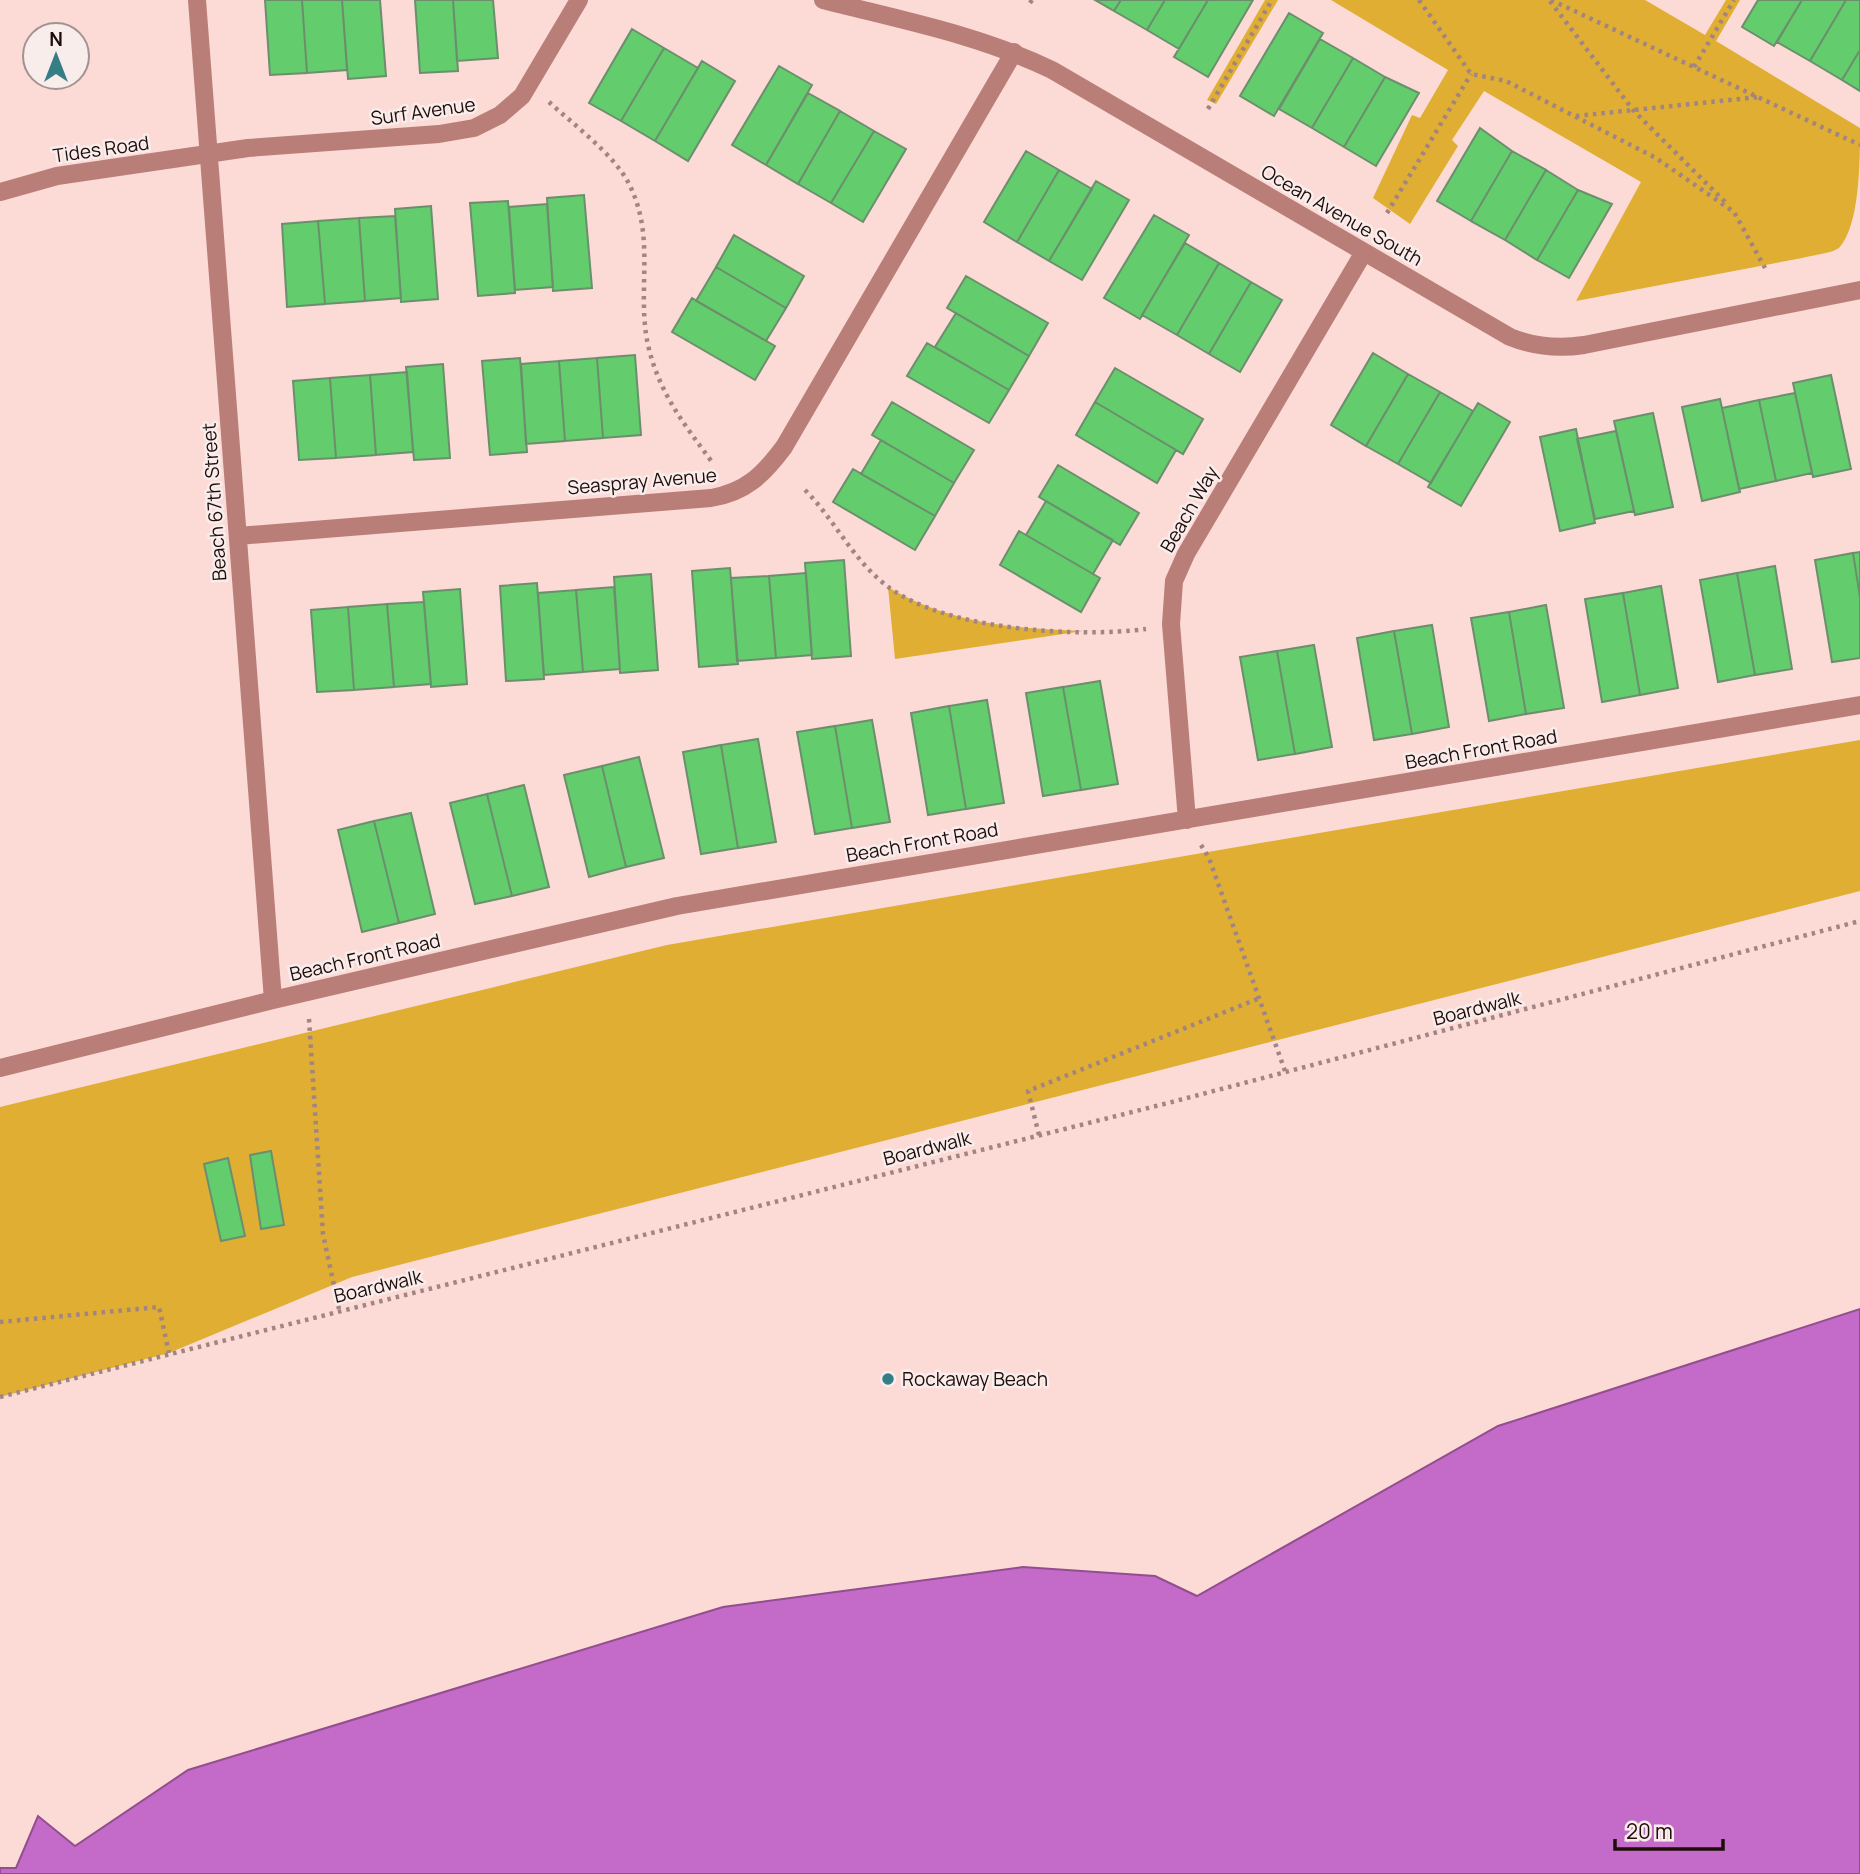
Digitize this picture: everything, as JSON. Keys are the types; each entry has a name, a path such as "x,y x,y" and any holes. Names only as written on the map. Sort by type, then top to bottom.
{"street":[{"name":"Beach 67th Street","path":"197,0 273,1000"},
{"name":"Surf Avenue","path":"209,154 248,148 466,130 500,115 531,84 579,0"},
{"name":"Ocean Avenue South","path":"824,0 1014,52 1079,84 1510,337 1552,347 1603,342 1860,290"},
{"name":"Seaspray Avenue","path":"238,536 711,498 754,483 793,433 1014,52"},
{"name":"Tides Road","path":"0,192 57,176 209,154"},
{"name":"Beach Way","path":"1186,820 1171,624 1174,581 1186,554 1364,252"},
{"name":"Beach Front Road","path":"0,1068 273,1000 677,906 1860,705"}],"path":[{"path":"1208,109 1272,0"},
{"path":"1419,0 1471,74 1506,81 1656,158 1734,212"},
{"path":"1550,0 1860,145"},
{"path":"1550,0 1633,110 1734,212 1765,268"},
{"path":"1694,67 1734,0"},
{"path":"1387,213 1471,74"},
{"path":"531,84 599,149 627,180 642,217 647,251 645,279 648,345 673,411 712,462"},
{"path":"1574,116 1759,97"},
{"path":"805,490 826,511 840,538 864,565 888,587 915,604 968,619 1035,630 1143,630 1171,624"},
{"path":"1186,820 1209,858 1285,1071"},
{"name":"Boardwalk","path":"0,1397 1039,1135 1860,921"},
{"path":"314,991 309,1022 323,1234 339,1310"},
{"path":"1039,1135 1028,1091 1260,998"},
{"path":"0,1322 159,1307 169,1353"}],"shaded area":[{"path":"1265,0 1278,0 1216,104 1207,100"},
{"path":"1331,0 1645,0 1705,35 1726,0 1740,0 1716,41 1860,128 1855,209 1846,238 1839,248 1826,253 1576,301 1641,182 1484,91 1452,140 1458,146 1410,224 1373,198 1412,115 1420,118 1448,70"},
{"path":"888,587 934,609 982,622 1083,631 895,659"},
{"path":"1860,740 1860,891 352,1277 169,1353 0,1397 0,1107 667,945"},
{"path":"1860,1309 1860,1874 0,1874 0,1868 16,1868 38,1816 75,1846 188,1770 723,1607 1023,1567 1155,1576 1197,1596 1498,1426"}],"building":[{"path":"265,0 302,0 307,73 270,75"},
{"path":"302,0 342,0 347,70 307,73"},
{"path":"342,0 380,0 386,76 348,79"},
{"path":"415,0 453,0 458,71 420,73"},
{"path":"453,0 493,0 498,58 457,61"},
{"path":"1095,0 1121,0 1114,11"},
{"path":"1121,0 1165,0 1147,30 1114,11"},
{"path":"1165,0 1208,0 1179,49 1147,30"},
{"path":"1208,0 1253,0 1208,77 1174,57"},
{"path":"1758,0 1802,0 1774,46 1742,27"},
{"path":"1802,0 1846,0 1810,61 1777,42"},
{"path":"1846,0 1860,0 1860,50 1842,80 1810,61"},
{"path":"1289,13 1323,33 1274,116 1240,96"},
{"path":"632,29 664,48 621,121 589,103"},
{"path":"1320,39 1353,58 1312,128 1279,109"},
{"path":"664,48 698,68 655,141 621,121"},
{"path":"1860,50 1860,91 1842,80"},
{"path":"1353,58 1385,77 1344,147 1312,128"},
{"path":"702,61 735,81 688,161 655,141"},
{"path":"779,66 812,85 766,165 732,145"},
{"path":"1385,77 1419,93 1376,166 1344,147"},
{"path":"808,93 840,111 798,184 766,165"},
{"path":"840,111 874,131 831,203 798,184"},
{"path":"1480,128 1512,151 1471,221 1437,201"},
{"path":"874,131 906,149 863,222 831,203"},
{"path":"1026,151 1059,170 1017,242 984,222"},
{"path":"1512,151 1546,170 1505,240 1471,221"},
{"path":"1059,170 1092,189 1049,261 1017,242"},
{"path":"1546,170 1578,190 1537,260 1505,240"},
{"path":"1096,181 1129,200 1082,280 1049,261"},
{"path":"1578,190 1612,204 1569,278 1537,260"},
{"path":"584,195 592,288 553,291 547,198"},
{"path":"508,201 515,293 478,296 470,203"},
{"path":"547,204 553,287 515,290 509,207"},
{"path":"431,206 438,299 401,302 395,209"},
{"path":"1154,215 1189,235 1140,319 1104,298"},
{"path":"395,216 401,298 365,301 359,218"},
{"path":"359,218 365,301 325,304 318,221"},
{"path":"318,221 325,304 287,307 282,224"},
{"path":"734,235 804,276 786,308 716,267"},
{"path":"1185,243 1219,263 1177,335 1142,315"},
{"path":"1219,263 1251,282 1209,354 1177,335"},
{"path":"716,267 786,308 766,341 696,301"},
{"path":"966,276 1048,323 1029,356 947,308"},
{"path":"1251,282 1282,300 1240,372 1209,354"},
{"path":"692,298 775,346 755,380 672,332"},
{"path":"956,313 1029,356 1009,390 935,347"},
{"path":"927,343 1009,390 989,423 907,376"},
{"path":"1373,353 1408,374 1366,446 1331,425"},
{"path":"635,355 641,435 603,438 597,358"},
{"path":"520,358 527,452 490,455 482,361"},
{"path":"597,358 603,438 565,441 559,361"},
{"path":"559,361 565,441 526,444 521,364"},
{"path":"443,364 450,458 414,460 406,367"},
{"path":"1115,368 1203,419 1183,454 1095,402"},
{"path":"407,372 413,452 376,455 370,375"},
{"path":"1408,374 1440,392 1398,464 1366,446"},
{"path":"370,375 376,455 336,458 330,378"},
{"path":"1831,375 1851,469 1813,477 1793,383"},
{"path":"330,378 336,458 299,460 293,381"},
{"path":"1440,392 1473,411 1431,483 1398,464"},
{"path":"1795,393 1812,473 1776,481 1759,400"},
{"path":"1720,399 1740,492 1702,501 1682,407"},
{"path":"1759,400 1776,481 1739,489 1722,408"},
{"path":"892,402 974,450 954,483 872,435"},
{"path":"1095,402 1176,450 1157,483 1076,435"},
{"path":"1478,403 1510,422 1461,506 1428,487"},
{"path":"1653,413 1673,507 1635,515 1614,421"},
{"path":"1576,429 1595,523 1560,531 1540,437"},
{"path":"1616,431 1634,511 1595,519 1577,439"},
{"path":"881,440 954,483 935,516 861,474"},
{"path":"1058,465 1139,513 1120,545 1039,497"},
{"path":"853,469 935,516 915,550 833,502"},
{"path":"1046,501 1113,540 1093,574 1026,535"},
{"path":"1019,531 1100,578 1081,612 1000,565"},
{"path":"1860,552 1860,597 1853,553"},
{"path":"1853,553 1860,597 1860,658 1832,662 1815,560"},
{"path":"844,560 851,656 812,659 805,563"},
{"path":"1775,566 1792,669 1755,675 1737,573"},
{"path":"730,568 738,664 699,667 692,571"},
{"path":"806,573 812,655 776,658 769,576"},
{"path":"1737,573 1755,675 1718,682 1700,580"},
{"path":"651,574 658,670 620,673 614,577"},
{"path":"769,576 776,658 737,661 731,578"},
{"path":"537,583 544,679 506,681 500,586"},
{"path":"1661,586 1678,688 1640,695 1623,593"},
{"path":"614,587 620,669 583,672 576,590"},
{"path":"460,589 467,684 431,687 423,592"},
{"path":"576,590 583,672 544,675 538,593"},
{"path":"1623,593 1640,695 1602,702 1585,599"},
{"path":"424,602 431,684 394,687 387,604"},
{"path":"387,604 394,687 354,690 348,607"},
{"path":"1546,605 1564,708 1526,714 1509,612"},
{"path":"348,607 354,690 317,692 311,610"},
{"path":"1509,612 1526,714 1489,721 1471,618"},
{"path":"1432,625 1449,727 1412,734 1394,631"},
{"path":"1394,631 1412,734 1374,740 1357,638"},
{"path":"1314,645 1332,747 1295,754 1277,651"},
{"path":"1277,651 1295,754 1258,760 1240,657"},
{"path":"1100,681 1118,784 1081,790 1063,687"},
{"path":"1063,687 1081,790 1043,796 1026,693"},
{"path":"987,700 1004,803 966,809 949,706"},
{"path":"949,706 966,809 928,815 911,713"},
{"path":"872,720 890,822 852,828 835,726"},
{"path":"835,726 852,828 815,834 797,732"},
{"path":"758,739 776,842 738,848 721,745"},
{"path":"721,745 738,848 701,854 683,752"},
{"path":"639,757 664,858 626,867 602,766"},
{"path":"602,766 626,867 589,877 564,775"},
{"path":"524,785 549,887 512,896 487,794"},
{"path":"487,794 512,896 475,904 450,803"},
{"path":"411,813 435,914 399,923 374,821"},
{"path":"374,821 399,923 362,932 338,830"},
{"path":"271,1151 284,1225 261,1229 250,1155"},
{"path":"228,1158 245,1236 221,1241 204,1164"}],"place":[{"name":"Rockaway Beach","path":"888,1379"}]}
